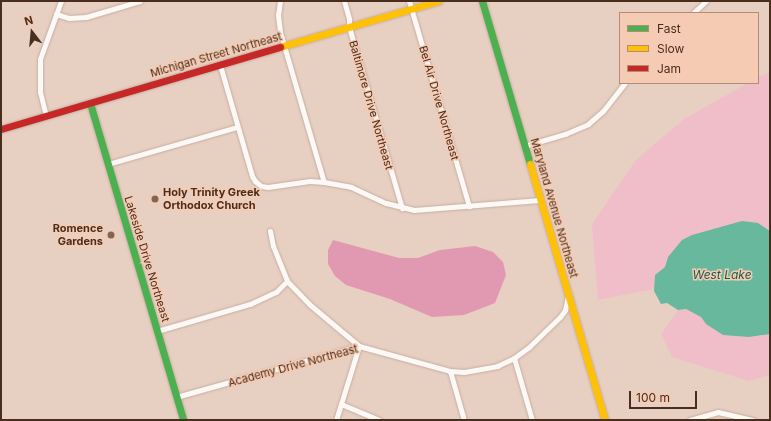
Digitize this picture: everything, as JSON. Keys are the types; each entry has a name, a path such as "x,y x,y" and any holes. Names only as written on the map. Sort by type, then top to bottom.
{"street":[{"path":"46,116 40,92 40,59 61,1"},
{"path":"56,14 69,18 86,16 140,1"},
{"path":"280,1 278,22 324,182"},
{"name":"Baltimore Drive Northeast","path":"344,1 349,19 349,28 402,208"},
{"name":"Bel Air Drive Northeast","path":"409,1 469,206"},
{"name":"Michigan Street Northeast","path":"1,130 438,1"},
{"name":"Maryland Avenue Northeast","path":"482,1 605,420"},
{"path":"694,12 706,1"},
{"path":"220,65 252,176 261,186 268,187 310,182 324,182 350,187 386,203 414,210 540,200"},
{"path":"524,146 565,134 588,124 603,111 624,84"},
{"name":"Lakeside Drive Northeast","path":"90,103 183,420"},
{"path":"108,164 237,127"},
{"path":"270,231 273,246 287,282 309,304 359,346 336,420"},
{"path":"157,331 250,304 276,292 287,282"},
{"name":"Academy Drive Northeast","path":"176,397 359,346 450,371 475,371 497,366 514,358 529,347 560,317 565,310 568,296"},
{"path":"514,358 532,420"},
{"path":"450,371 464,420"},
{"path":"341,404 379,420"},
{"path":"690,420 718,412 753,420"}],"shaded area":[{"path":"770,72 770,231 758,223 682,240 668,257 665,267 655,275 654,289 598,300 592,224 636,160 684,119 746,84 759,84 759,77"},
{"path":"333,240 399,258 418,258 440,250 475,246 493,252 503,262 506,275 495,303 464,315 432,317 390,299 346,285 335,276 328,264 328,250"},
{"path":"686,309 701,317 706,324 749,337 770,334 770,375 749,381 672,357 661,334 678,310"}],"water":[{"name":"West Lake","path":"742,221 758,223 770,231 770,334 749,337 723,335 706,324 701,317 686,309 678,310 667,303 661,304 654,291 655,275 665,267 668,257 682,240 692,235"}],"traffic: fast":[{"path":"482,1 530,164"},
{"path":"90,103 183,420"}],"traffic: slow":[{"path":"280,47 438,1"},
{"path":"530,164 605,420"}],"traffic: jam":[{"path":"1,129 280,47"}],"place":[{"name":"Holy Trinity Greek Orthodox Church","path":"155,199"},
{"name":"Romence Gardens","path":"111,235"}]}
